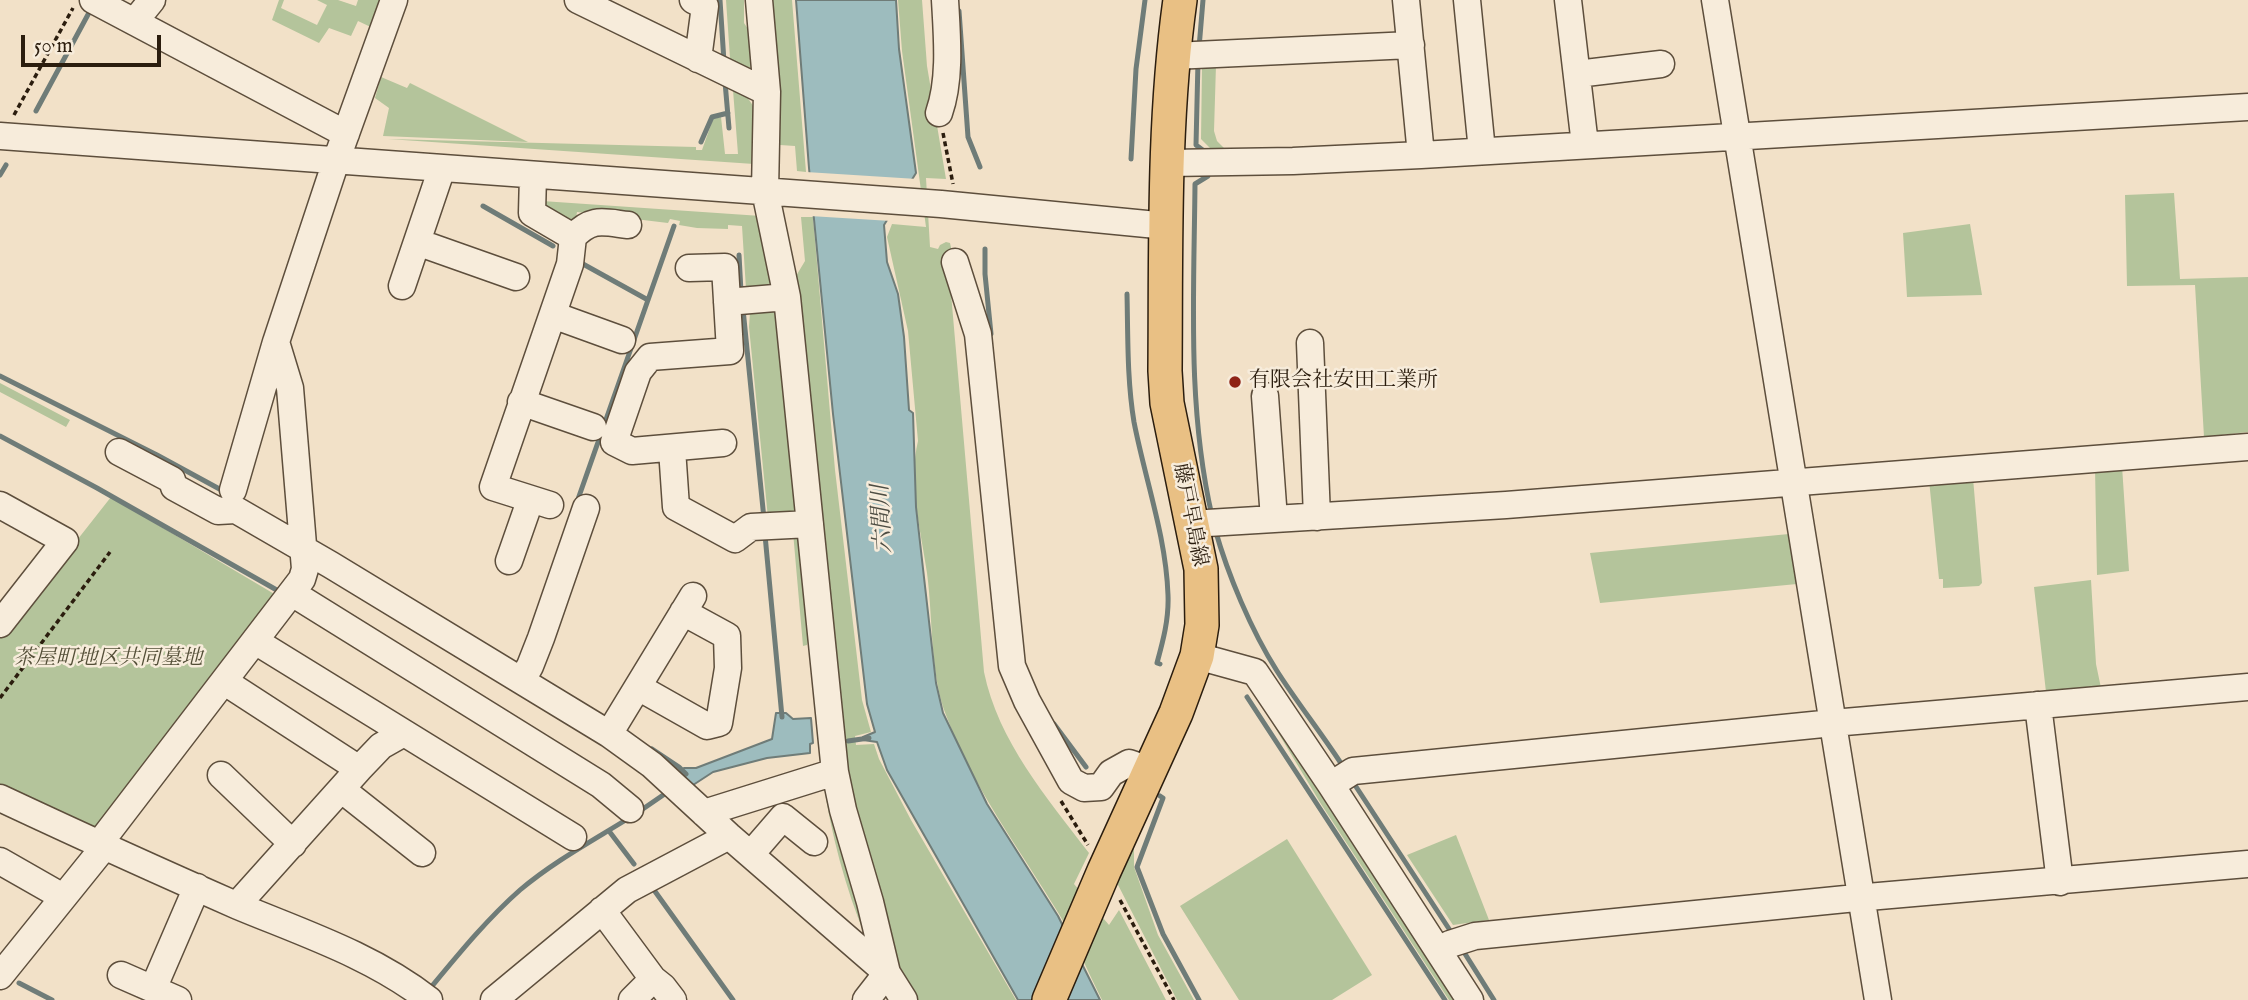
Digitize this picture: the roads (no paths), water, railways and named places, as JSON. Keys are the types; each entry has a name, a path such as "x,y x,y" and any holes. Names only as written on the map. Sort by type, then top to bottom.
{"main road":[{"name":"藤戸早島線","path":"1049,1000 1104,871 1177,713 1197,656 1203,601 1201,569 1207,524 1167,403 1165,371 1167,226 1196,163 1194,55 1180,0"}],"street":[{"path":"93,0 143,12 346,134"},
{"path":"233,490 280,352 336,161 394,0"},
{"path":"578,0 767,92"},
{"path":"693,0 705,6 716,68"},
{"path":"759,0 835,772 842,810 870,902 887,973"},
{"path":"939,113 945,83 946,0"},
{"path":"1406,0 1420,148"},
{"path":"1468,0 1481,145"},
{"path":"1568,0 1584,139"},
{"path":"1714,0 1733,133 1857,894 1878,1000"},
{"path":"1194,55 1411,45"},
{"path":"1577,74 1661,64"},
{"path":"1196,163 1584,139 2248,107"},
{"path":"6,128 336,161 941,204 1167,226"},
{"path":"402,286 442,168"},
{"path":"534,175 531,213 573,237"},
{"path":"509,561 540,503 489,496 570,264 573,237 583,226 594,222 628,225"},
{"path":"417,242 516,277"},
{"path":"955,262 978,334 1012,666 1027,701 1071,781 1084,788 1101,787 1111,773 1129,763 1150,769"},
{"path":"690,268 725,267 738,301 730,351 650,357 638,372 614,443 632,451 723,443"},
{"path":"738,301 787,297"},
{"path":"553,315 622,340"},
{"path":"1310,343 1317,510"},
{"path":"0,976 63,897 302,579 305,569 290,388 280,352"},
{"path":"1265,396 1273,512"},
{"path":"521,402 593,428"},
{"path":"1207,524 1273,512 1506,505 1790,477 2248,447"},
{"path":"672,449 676,507 752,534 810,524"},
{"path":"119,452 172,480 174,487 218,510 236,510 613,727 729,836 887,973 904,1000"},
{"path":"0,505 65,541 0,624"},
{"path":"525,674 586,508"},
{"path":"292,593 601,785 630,809"},
{"path":"613,727 688,604 727,636 728,668 719,723 707,726 638,687"},
{"path":"255,641 573,837"},
{"path":"1197,656 1255,672 1341,778 1452,944 1470,1000"},
{"path":"225,681 359,769"},
{"path":"1341,778 1829,721 2248,687"},
{"path":"2038,705 2059,875"},
{"path":"237,905 381,746 404,733"},
{"path":"704,813 835,772"},
{"path":"222,775 293,844"},
{"path":"341,789 422,853"},
{"path":"0,798 194,893 237,905 355,954 417,996"},
{"path":"751,854 783,817 814,842"},
{"path":"494,1000 627,890 729,836"},
{"path":"0,861 63,897"},
{"path":"1452,944 1857,894 2059,875 2248,864"},
{"path":"153,989 194,893"},
{"path":"602,910 653,979 663,986 673,1000"},
{"path":"866,1000 887,973"},
{"path":"121,975 178,1000"},
{"path":"632,1000 653,979"}],"water":[{"name":"六間川","path":"796,0 896,0 899,49 916,173 884,225 887,262 898,294 904,337 909,410 913,413 916,507 936,683 943,713 987,804 1058,916 1100,1000 1018,1000 887,770 877,742 863,740 863,737 875,732 867,704 833,414"},
{"path":"776,713 786,713 793,719 811,718 813,743 810,744 810,753 767,758 713,772 687,789 679,773 684,768 696,768 772,739"}],"waterway":[{"path":"720,0 724,62"},
{"path":"1131,159 1136,69 1145,0"},
{"path":"1199,48 1203,0"},
{"path":"954,7 959,11 968,137 980,167"},
{"path":"36,111 91,9"},
{"path":"1198,61 1196,145 1208,154"},
{"path":"725,82 729,128"},
{"path":"701,142 712,117 728,113"},
{"path":"0,175 6,165"},
{"path":"1208,171 1208,176 1195,184 1193,309 1195,392 1204,475 1212,516"},
{"path":"483,206 553,246"},
{"path":"577,502 674,226"},
{"path":"985,249 991,334"},
{"path":"739,255 741,292"},
{"path":"583,264 648,300"},
{"path":"1127,294 1128,358 1134,422 1159,529 1168,595 1168,613 1157,663 1160,664"},
{"path":"743,309 764,519"},
{"path":"0,376 225,492"},
{"path":"0,436 282,593"},
{"path":"1215,529 1233,583 1267,655 1344,768"},
{"path":"765,535 782,717"},
{"path":"1247,697 1445,1000"},
{"path":"1054,724 1086,767"},
{"path":"848,741 869,738"},
{"path":"652,749 686,774"},
{"path":"1351,779 1453,935"},
{"path":"637,813 669,791"},
{"path":"1160,796 1163,798 1137,867 1163,934 1199,1000"},
{"path":"428,991 484,926 520,890 559,861 629,818"},
{"path":"609,831 634,864"},
{"path":"654,890 733,1000"},
{"path":"1462,949 1494,1000"},
{"path":"19,983 52,1000"}],"place":[{"name":"有限会社安田工業所","path":"1235,382"}],"park label":[{"name":"茶屋町地区共同墓地","path":"108,660"}]}
